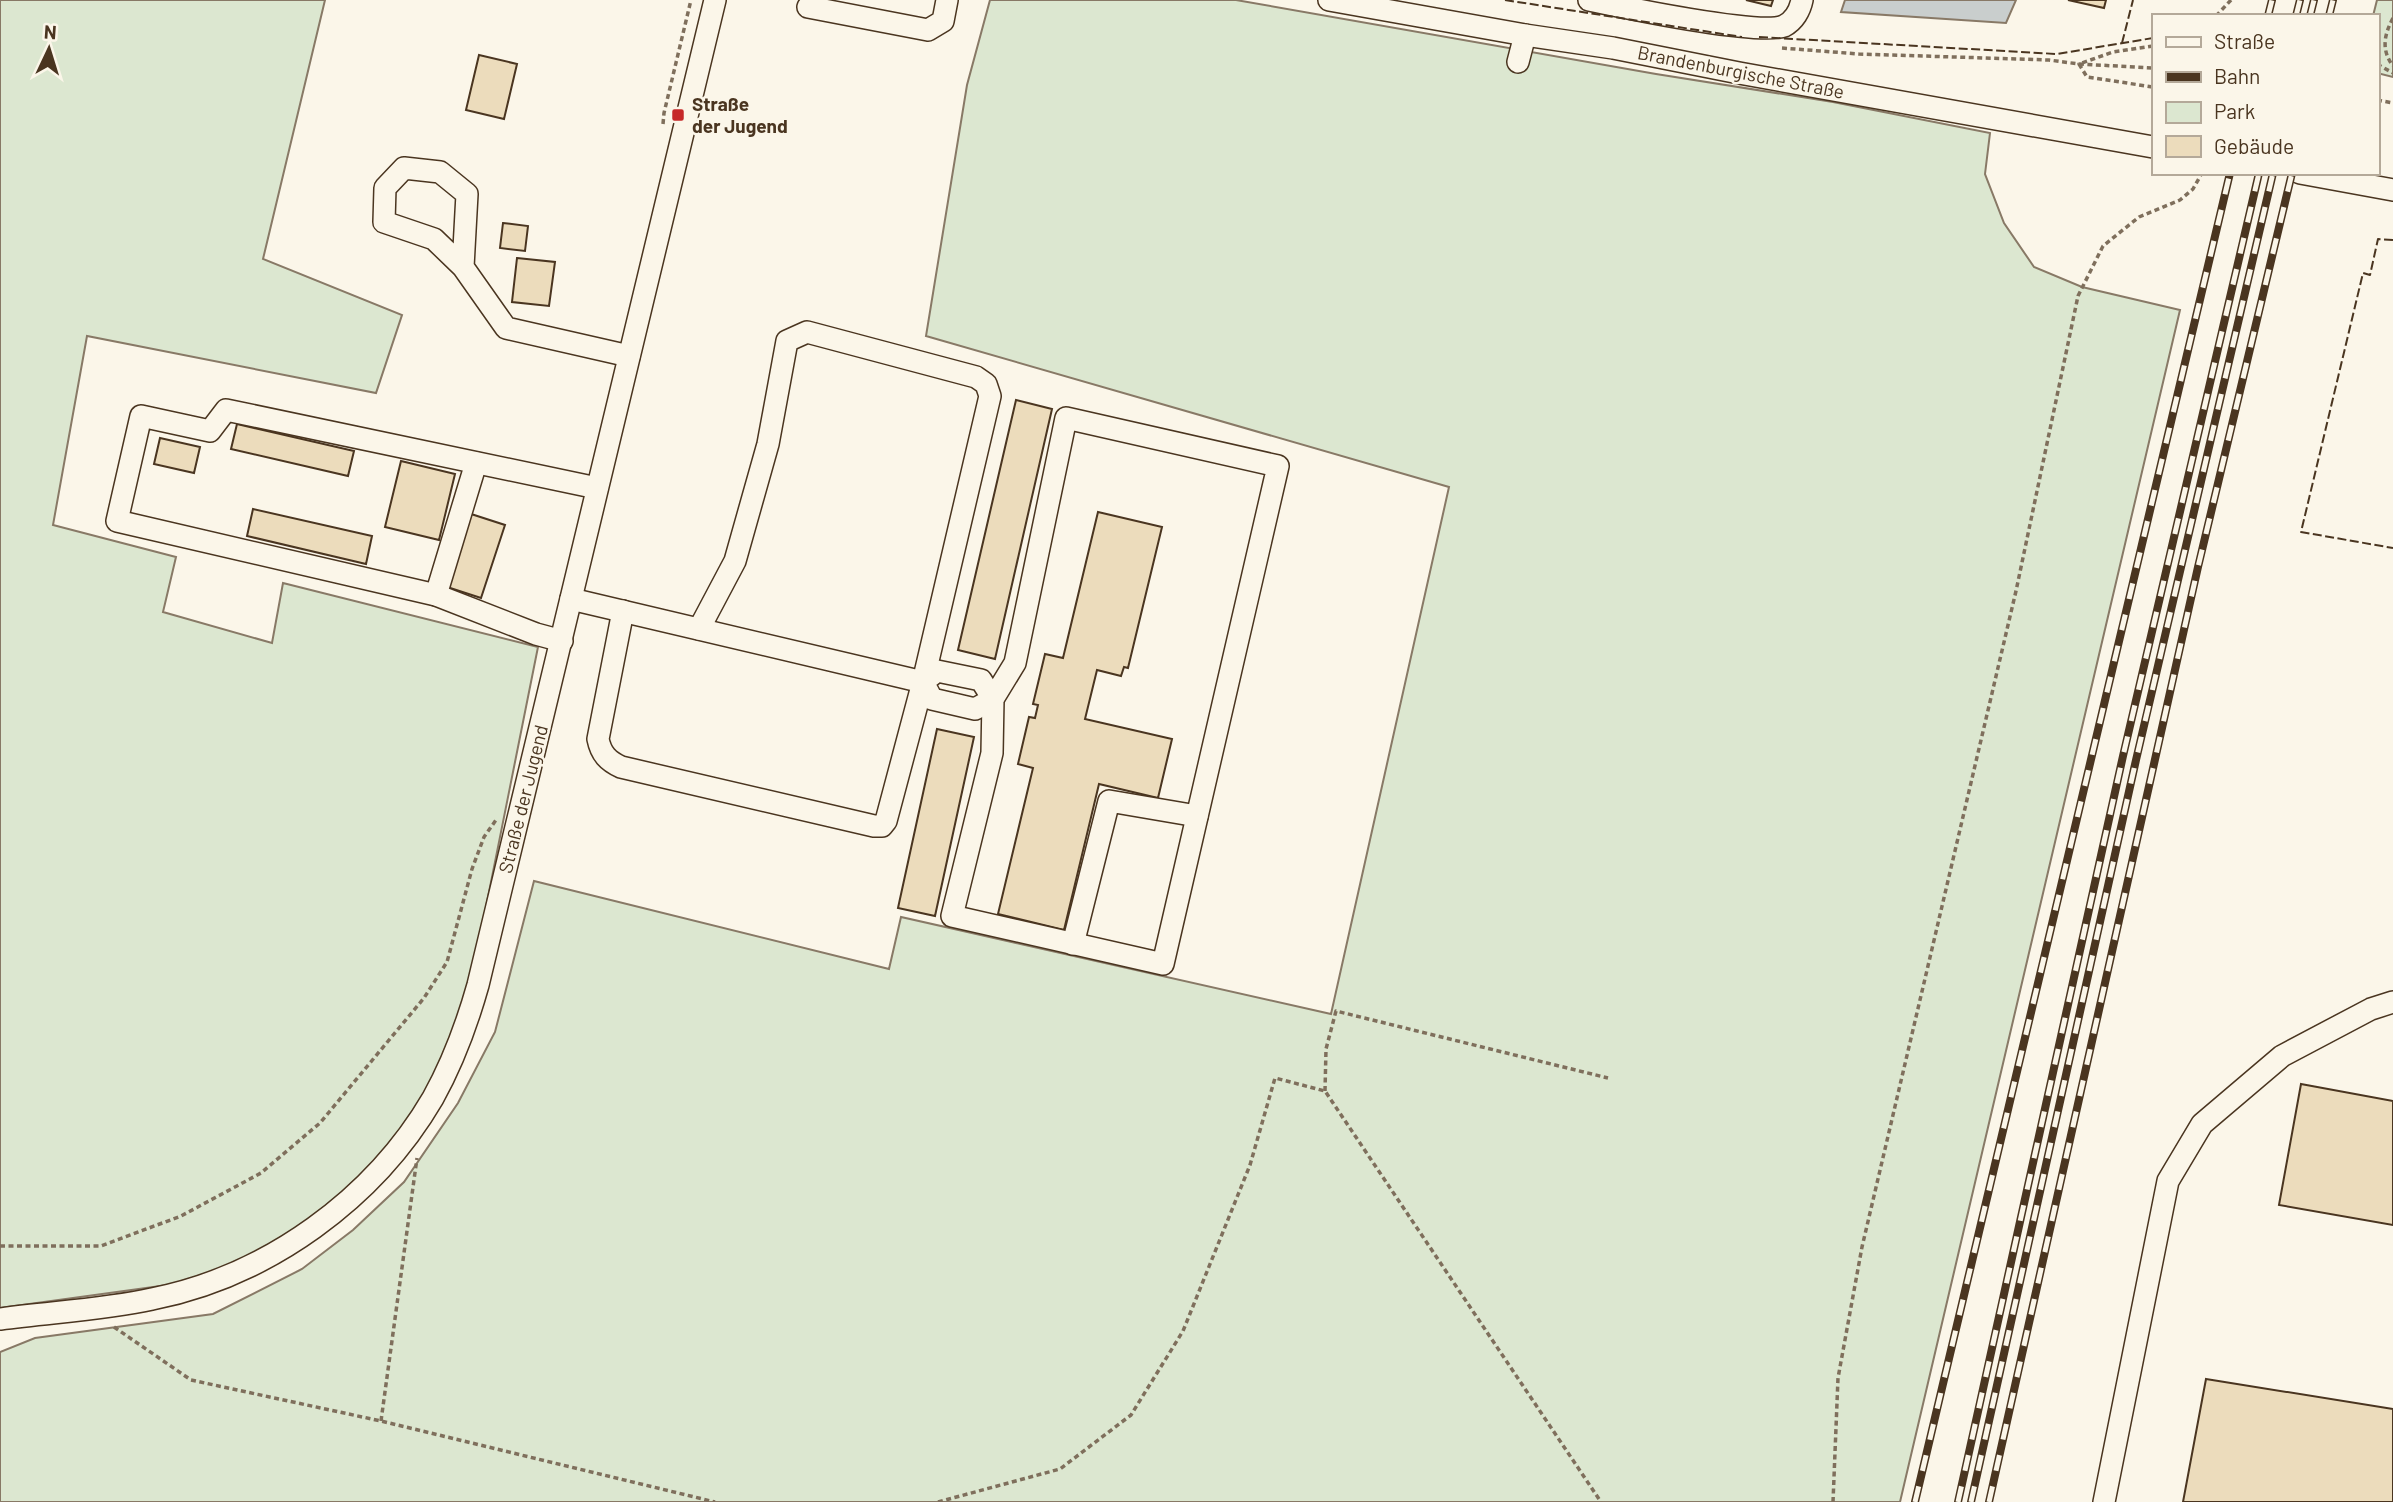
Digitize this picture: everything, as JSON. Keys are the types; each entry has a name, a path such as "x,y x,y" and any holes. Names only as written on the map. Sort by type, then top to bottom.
{"street":[{"name":"Straße der Jugend","path":"0,1319 152,1300 199,1286 254,1264 298,1239 336,1212 386,1163 433,1097 469,1018 715,0"},
{"path":"808,8 928,30 943,21 947,0"},
{"name":"Brandenburgische Straße","path":"1329,0 1613,48 2152,147"},
{"path":"1590,0 1752,28 1784,26 1799,11 1802,0"},
{"path":"1518,62 1525,35"},
{"path":"463,267 467,194 440,172 404,168 384,188 384,222 434,239 463,267 506,328 629,356"},
{"path":"2311,175 2383,188"},
{"path":"623,611 600,725 600,749 611,762 621,767 715,790 882,826 886,821 923,682 990,396 986,384 976,377 807,332 787,341 768,444 735,561 699,629"},
{"path":"562,641 536,634 436,595 117,521 141,416 210,431 226,410 597,488"},
{"path":"571,599 923,682 932,699 975,709 993,699 1015,663 1066,418 1278,466 1163,964 953,916 992,753 993,699 981,680 937,671 923,682"},
{"path":"436,595 476,463"},
{"path":"1073,944 1109,801 1197,816"},
{"path":"2104,1502 2168,1181 2202,1124 2282,1056 2371,1009 2393,1002"}],"path":[{"path":"2218,14 2231,0"},
{"path":"2393,18 2385,33 2385,55 2393,66"},
{"path":"2079,64 2113,52 2152,46"},
{"path":"1772,47 1859,54 2049,60 2152,68"},
{"path":"2079,64 2087,77 2152,87"},
{"path":"1833,1502 1838,1378 1862,1247 2016,591 2078,296 2103,246 2139,217 2180,200 2193,189 2201,175"},
{"path":"0,1246 101,1246 181,1216 261,1174 320,1123 424,998 447,962 480,848 499,815"},
{"path":"1601,1502 1325,1091 1326,1049 1336,1011 1608,1078"},
{"path":"938,1502 1060,1469 1131,1415 1183,1331 1250,1165 1275,1077 1325,1091"},
{"path":"381,1420 418,1145"},
{"path":"104,1320 191,1380 381,1420 715,1502"}],"green space":[{"path":"0,0 325,0 263,259 402,315 376,393 87,336 53,525 176,557 163,612 272,643 283,583 538,647 471,982 448,1045 426,1094 375,1161 339,1195 294,1231 249,1259 175,1284 0,1308"},
{"path":"990,0 1236,0 1656,74 1833,102 1990,133 1985,174 2004,223 2034,267 2082,287 2180,310 1900,1502 0,1502 0,1352 35,1338 213,1314 302,1269 353,1230 404,1182 458,1103 495,1032 534,881 889,969 901,917 1331,1014 1449,487 926,336 967,85"},
{"path":"2377,0 2393,0 2393,77 2379,74 2379,14 2374,14"}],"shaded area":[{"path":"1845,0 2016,0 2006,23 1841,12"}],"building":[{"path":"1746,0 1773,0 1771,6"},
{"path":"2068,0 2106,0 2104,8"},
{"path":"479,55 517,64 504,119 466,110"},
{"path":"503,223 528,226 525,251 500,248"},
{"path":"517,258 555,262 549,306 512,302"},
{"path":"1016,400 1052,409 995,659 958,650"},
{"path":"237,424 354,451 348,476 231,449"},
{"path":"160,438 200,447 194,473 154,464"},
{"path":"401,461 455,474 439,540 385,527"},
{"path":"253,509 372,536 366,564 247,536"},
{"path":"1098,512 1162,527 1128,668 1124,667 1121,676 1097,670 1085,719 1172,739 1158,798 1099,784 1064,930 998,914 1033,768 1018,764 1029,717 1035,718 1038,705 1033,704 1045,654 1063,658"},
{"path":"468,513 505,525 481,598 444,586"},
{"path":"937,729 974,737 935,916 898,908"},
{"path":"2301,1084 2393,1101 2393,1225 2279,1205"},
{"path":"2206,1379 2393,1409 2393,1502 2183,1502"}],"railway":[{"path":"2268,14 2272,0"},
{"path":"2296,14 2300,0"},
{"path":"2310,14 2314,0"},
{"path":"2330,14 2333,0"},
{"path":"1915,1502 2230,175"},
{"path":"1958,1502 2123,756 2259,175"},
{"path":"1971,1502 2136,760 2273,175"},
{"path":"1989,1502 2198,567 2292,175"}],"fence":[{"path":"1505,0 1742,37"},
{"path":"2122,43 2133,0"},
{"path":"1759,37 2057,54 2152,38"},
{"path":"2393,240 2378,239 2370,275 2363,273 2301,532 2393,548"}],"place":[{"name":"Straße der Jugend","path":"678,115"}]}
